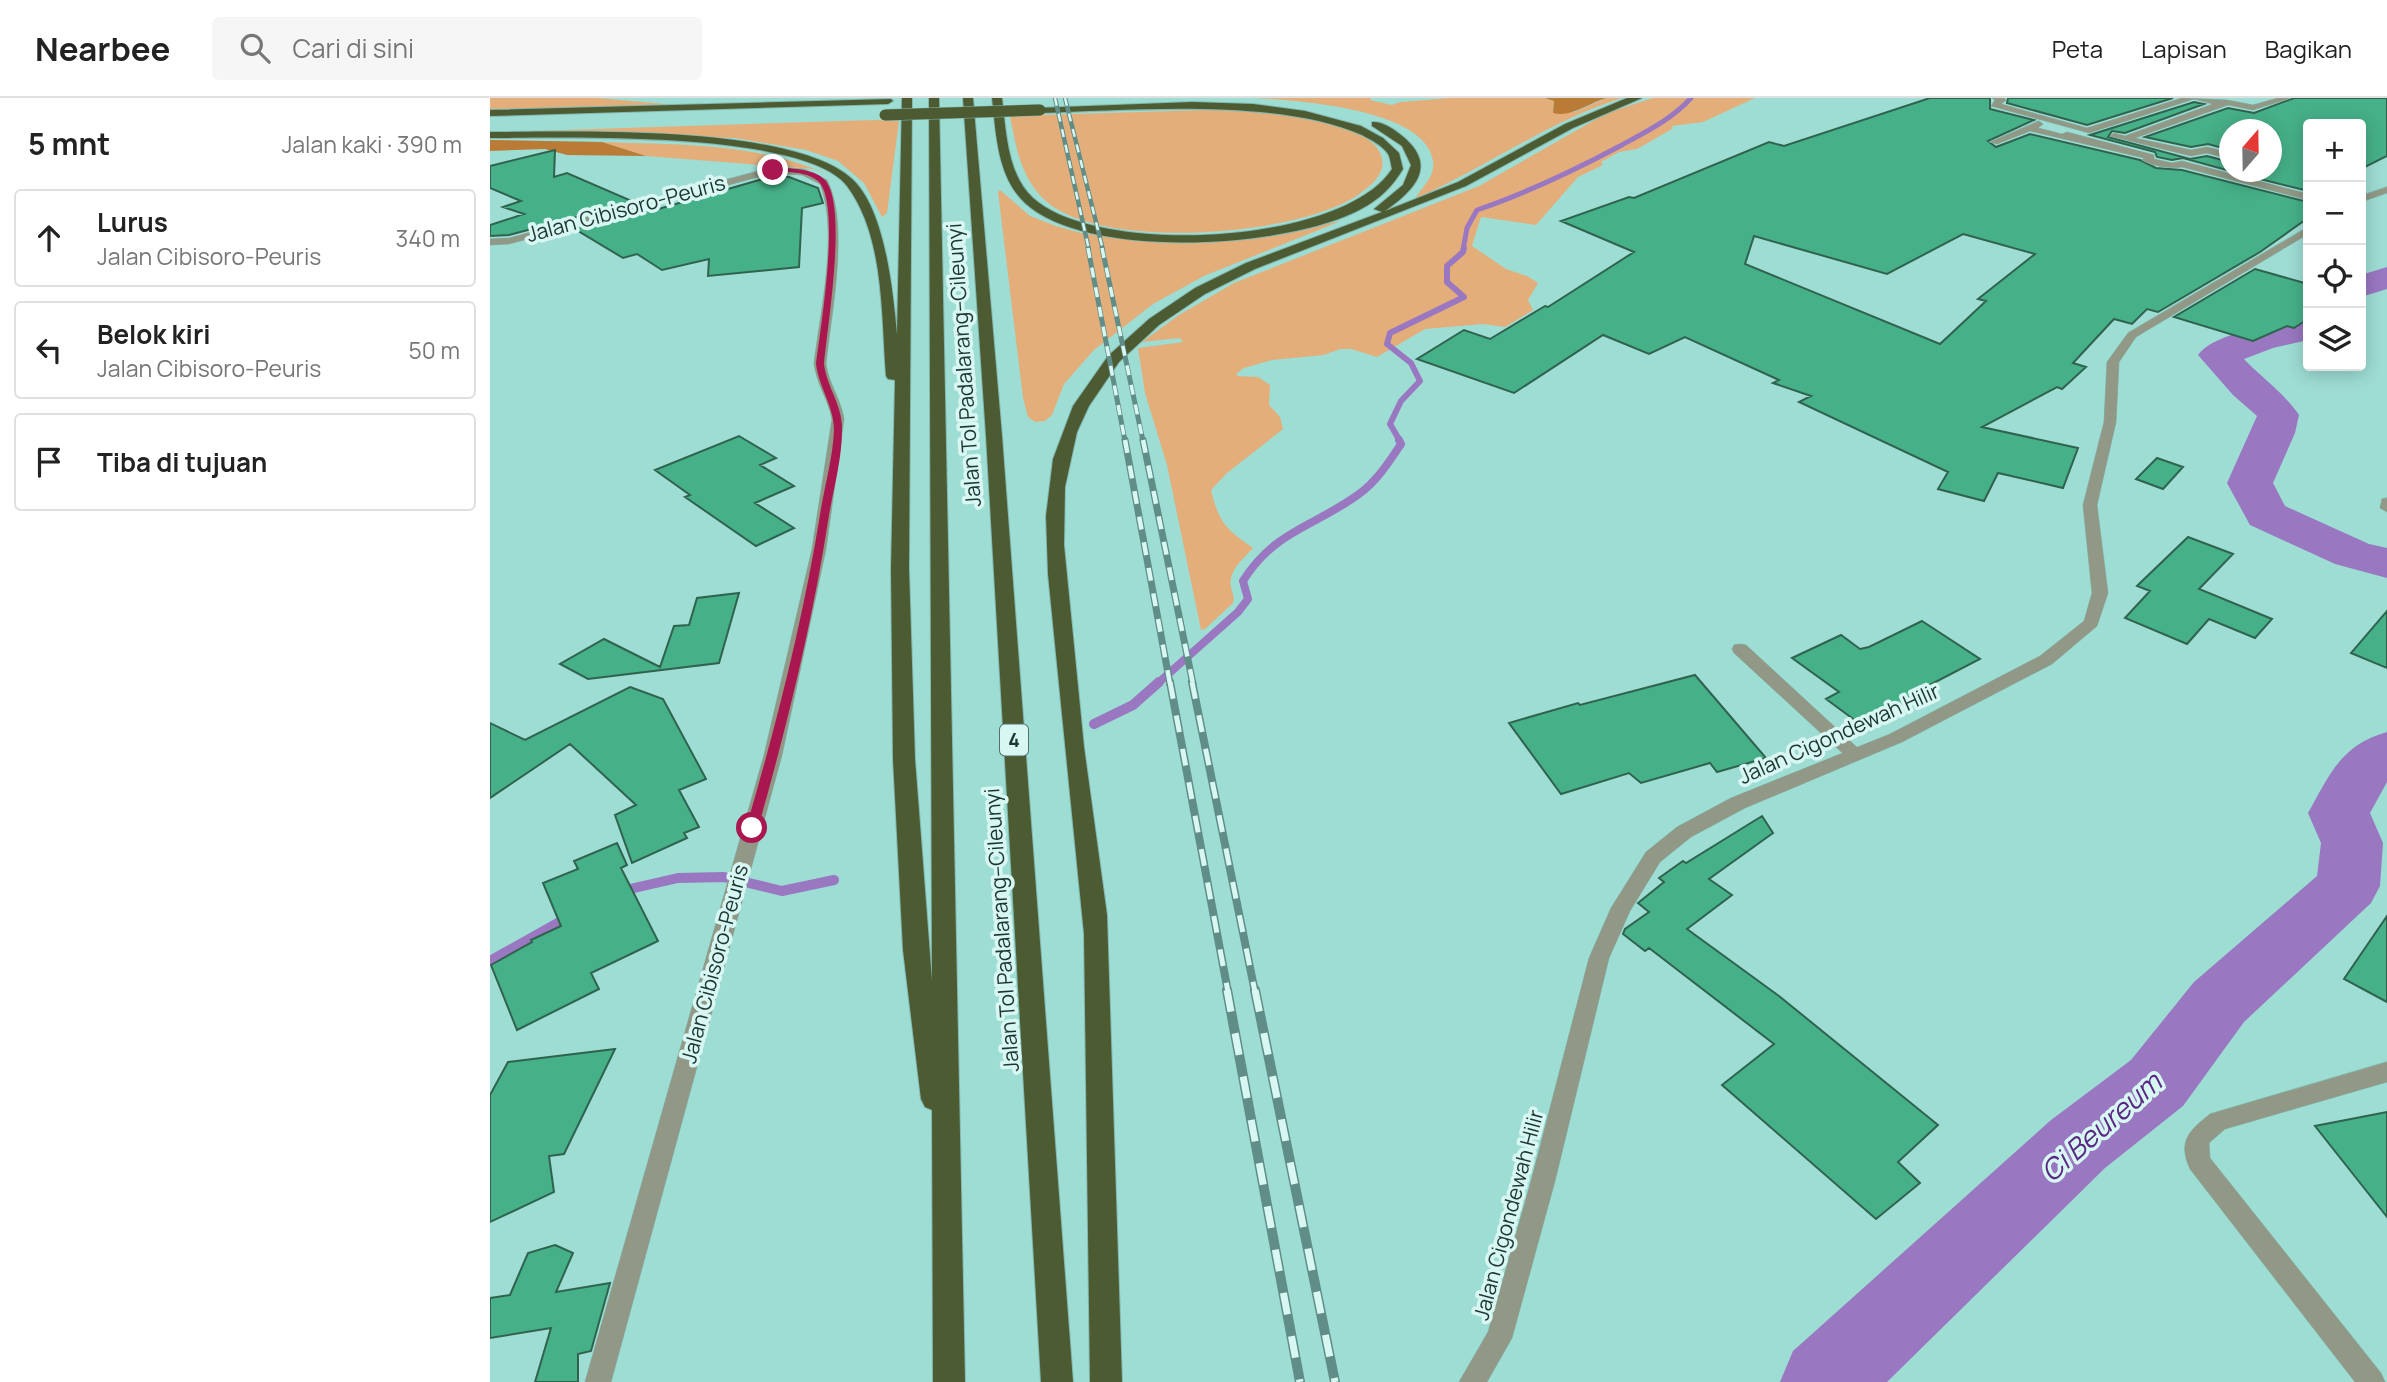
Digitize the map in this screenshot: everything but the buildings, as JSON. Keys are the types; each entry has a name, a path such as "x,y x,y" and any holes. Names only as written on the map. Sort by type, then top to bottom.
{"highway":[{"path":"646,98 887,106 1040,107 1214,106 1300,112 1343,121 1376,135 1394,153 1396,171 1383,189 1356,207 1323,220 1277,232 1189,239 1102,231 1058,218 1032,204 1022,193 1009,170 997,98"},
{"path":"907,98 900,569 904,759 915,950 947,1193"},
{"path":"490,121 887,106 975,98"},
{"path":"1106,1382 1095,912 1072,734 1055,519 1059,466 1072,423 1091,390 1114,359 1143,330 1218,281 1464,183 1581,119 1637,98"},
{"name":"Jalan Tol Padalarang–Cileunyi","path":"945,99 949,1382"},
{"name":"Jalan Tol Padalarang–Cileunyi","path":"945,99 995,450 1057,1382"},
{"path":"1040,107 1232,101 1299,105 1359,117 1390,130 1410,146 1415,153 1417,169 1414,178 1400,196 1357,222 1306,245"},
{"path":"490,113 887,106"},
{"path":"872,115 887,106"},
{"path":"490,128 613,124"},
{"path":"490,135 742,144 792,153 840,173 857,194 880,256 901,462"}],"street":[{"path":"1996,98 2002,100 1994,104 2129,140 2191,153 2207,150 2219,153"},
{"path":"2089,130 2190,98"},
{"path":"2197,98 2221,104"},
{"path":"2115,148 2227,102 2253,108 2287,98"},
{"path":"1994,142 2049,120"},
{"path":"2029,128 2115,148 2172,166 2182,164 2303,196"},
{"name":"Jalan Cibisoro-Peuris","path":"490,242 509,241 773,170 804,172 824,182 828,190 834,232 820,364 823,384 836,407 838,431 819,549 773,755 598,1382"},
{"path":"2366,197 2387,190"},
{"name":"Jalan Cigondewah Hilir","path":"1472,1382 1499,1338 1544,1181 1599,958 1621,908 1653,857 1684,832 1738,803 1896,738 2046,660 2091,622 2100,593 2090,505 2110,422 2113,362 2119,350 2132,335 2303,233"},
{"path":"2387,502 2387,508"},
{"path":"1740,649 1855,755"},
{"path":"2372,1382 2199,1161 2197,1139 2218,1121 2387,1072"}],"shaded area":[{"path":"490,98 598,98 665,104 490,109"},
{"path":"1252,98 1371,98 1370,100 1392,105 1450,98 1545,98 1554,101 1553,112 1575,112 1606,98 1622,98 1569,119 1415,199 1430,177 1433,161 1425,143 1408,129 1355,110 1297,101"},
{"path":"1545,98 1606,98 1573,112 1560,114 1553,113 1554,101"},
{"path":"1653,98 1755,98 1703,122 1672,126 1672,129 1637,149 1619,152 1601,162 1603,165 1578,177 1536,225 1481,217 1472,246 1506,269 1538,283 1528,300 1533,310 1505,327 1483,324 1425,329 1377,357 1351,349 1340,349 1324,355 1272,360 1244,368 1237,373 1237,376 1258,377 1270,385 1269,405 1280,417 1283,429 1227,473 1211,490 1225,524 1253,548 1232,576 1233,603 1201,630 1167,465 1145,393 1138,348 1183,342 1180,338 1142,342 1179,315 1234,283 1479,186 1607,113"},
{"path":"1204,110 1277,114 1339,126 1363,136 1379,150 1382,168 1369,187 1358,195 1330,209 1292,220 1248,228 1201,232 1155,232 1111,227 1074,217 1047,202 1038,193 1021,162 1010,116"},
{"path":"899,121 887,213 882,217 864,183 838,161 806,150 735,138 498,132"},
{"path":"490,140 602,142 646,156 567,155 545,149 490,151"},
{"path":"602,142 716,147 771,156 813,169 646,156"},
{"path":"1000,190 1030,216 1056,226 1081,233 1152,242 1208,242 1263,237 1341,221 1204,276 1153,304 1094,350 1064,384 1052,415 1045,421 1035,422 1028,417 1023,398 998,192"}],"waterway":[{"path":"1463,250 1467,228 1477,210 1532,189 1602,155 1657,125 1691,98"},
{"path":"1400,441 1390,424 1401,401 1420,381 1411,363 1387,344 1390,333 1464,297 1447,282 1447,266 1464,248"},
{"name":"Ci Beureum","path":"2366,284 2387,278"},
{"name":"Ci Beureum","path":"2303,330 2262,339 2218,355 2247,386 2264,398 2278,415 2273,433 2250,483 2267,515 2352,554 2387,563"},
{"path":"1157,684 1238,612 1248,599 1243,581 1255,564 1282,540 1365,489 1392,458 1401,444 1399,440"},
{"path":"1094,724 1133,705 1159,682"},
{"name":"Ci Beureum","path":"1824,1382 2078,1144 2157,1083 2219,1002 2348,886 2352,843 2339,813 2361,772 2387,752"},
{"path":"621,891 678,878 724,877 782,891 834,880"},
{"path":"490,961 570,916"}],"railway":[{"path":"1055,98 1089,250"},
{"path":"1065,98 1103,250"},
{"path":"1088,248 1125,441"},
{"path":"1102,248 1143,441"},
{"path":"1125,440 1170,684"},
{"path":"1143,440 1193,684"},
{"path":"1170,682 1228,992"},
{"path":"1192,682 1255,992"},
{"path":"1227,990 1300,1382"},
{"path":"1255,990 1335,1382"}],"route":[{"path":"752,828 773,755 819,549 838,431 836,407 823,384 820,364 834,232 831,199 824,182 815,176 789,169 773,170"}]}
